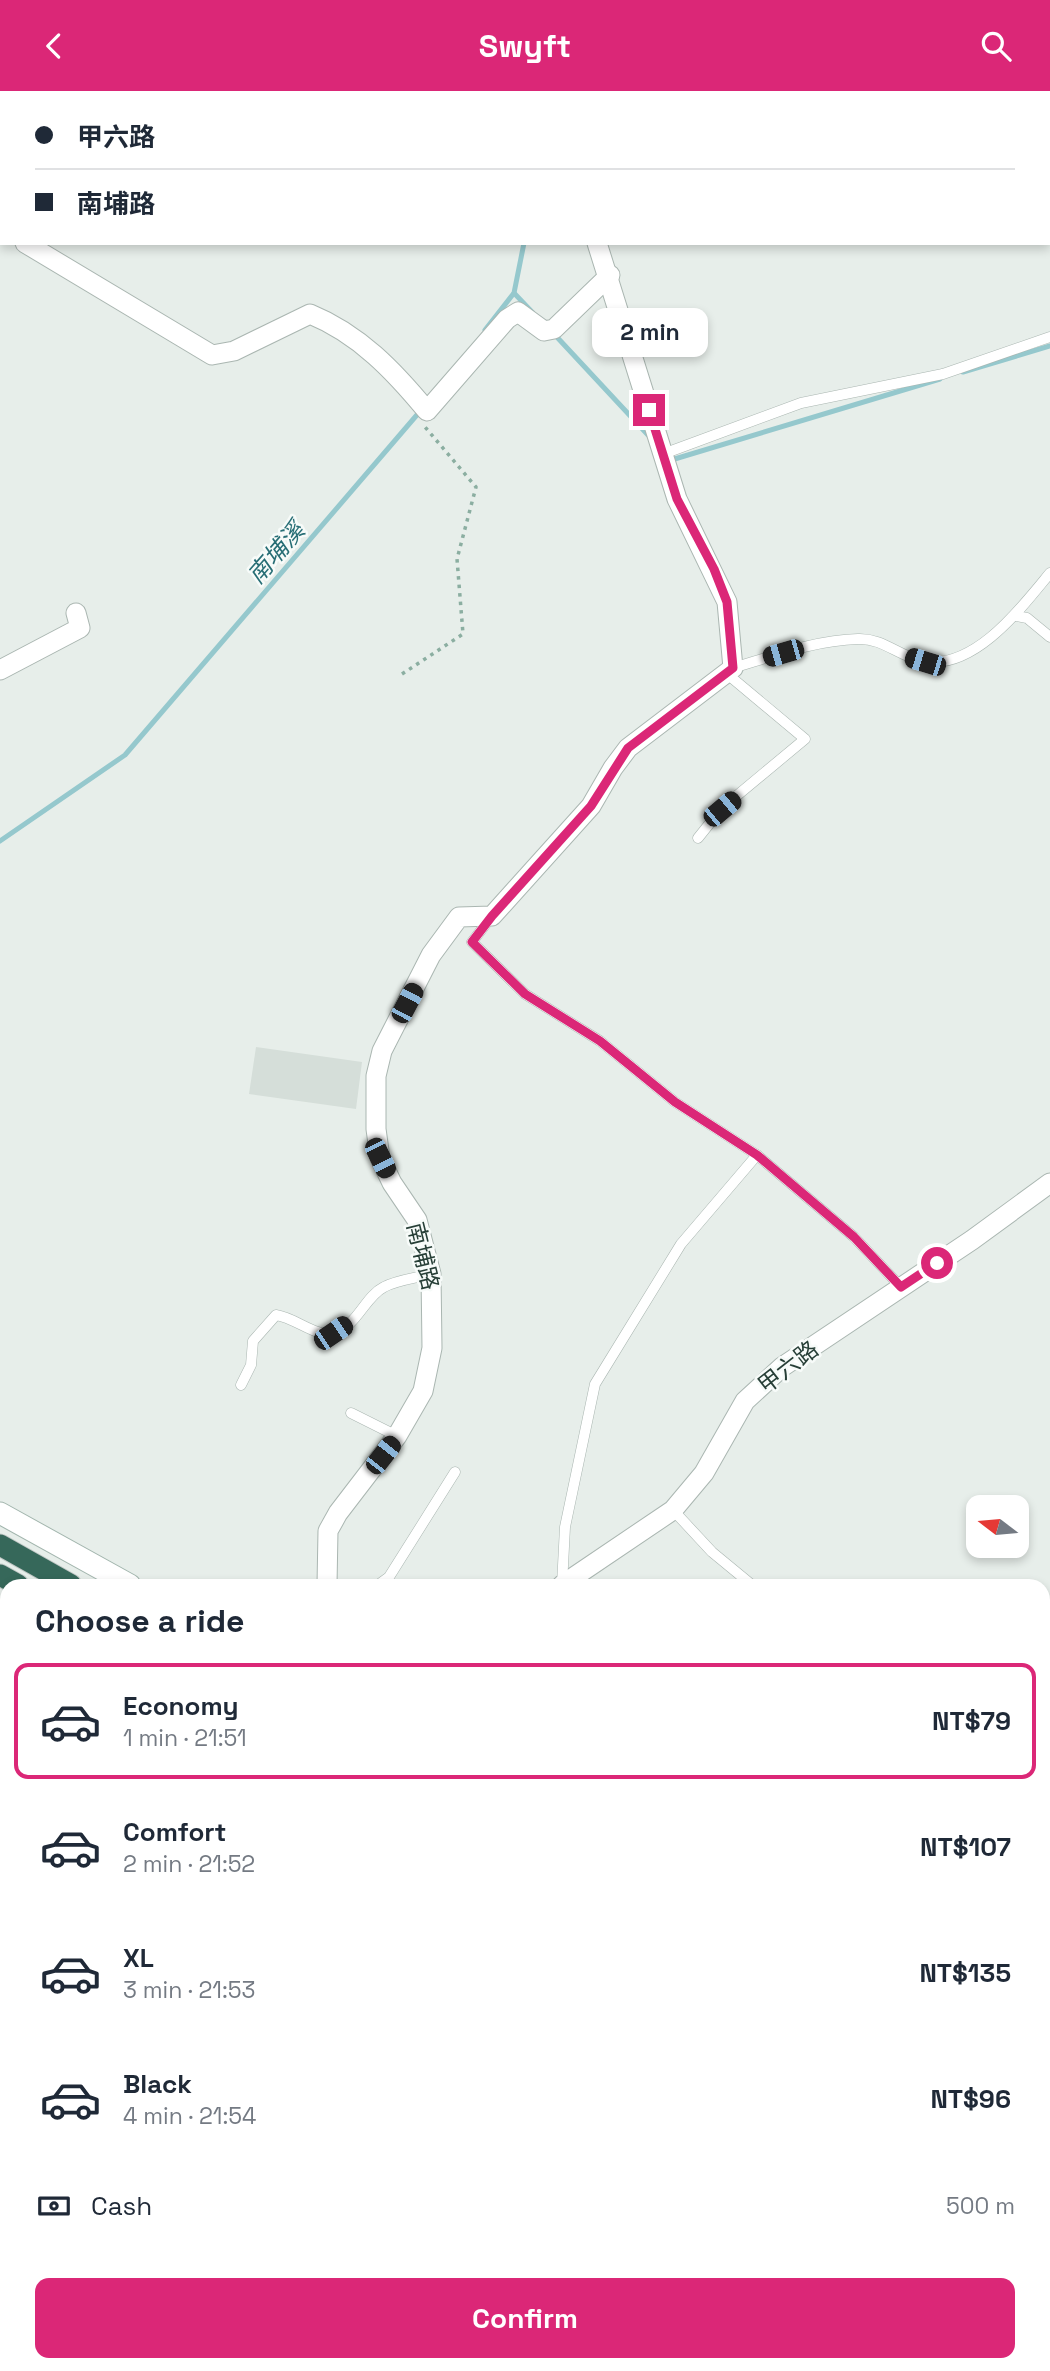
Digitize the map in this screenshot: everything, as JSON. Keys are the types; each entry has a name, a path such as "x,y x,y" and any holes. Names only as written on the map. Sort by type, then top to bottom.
{"highway":[{"path":"0,1545 60,1579"}],"street":[{"path":"28,245 212,355 234,351 310,314 332,323 387,364 427,411 507,319 518,313 544,331 554,329 610,275"},
{"path":"492,916 591,806 628,748 730,671 727,602 714,569 677,499 610,275 598,245"},
{"path":"0,670 80,628 76,613"},
{"name":"南埔路","path":"327,1579 328,1531 338,1513 397,1436 423,1391 432,1348 434,1307 431,1274 417,1220 392,1183 380,1158 376,1129 376,1076 382,1051 432,955 460,917 492,916"},
{"name":"甲六路","path":"571,1579 673,1510 704,1473 746,1401 782,1367 1050,1183"},
{"path":"0,1513 119,1579"}],"lane":[{"path":"663,454 801,403 943,374 1050,337"},
{"path":"730,671 809,646 858,639 888,644 906,656 925,662 940,662 960,655 989,639 1016,616 1050,573"},
{"path":"1016,616 1027,618 1050,637"},
{"path":"698,838 722,809 805,739 730,671"},
{"path":"492,916 472,942 525,994 600,1041 675,1102 757,1155 854,1237 901,1287"},
{"path":"562,1579 565,1527 595,1384 681,1244 757,1155"},
{"path":"241,1385 251,1365 253,1342 276,1315 292,1318 315,1333 333,1333 358,1317 382,1288 431,1274"},
{"path":"351,1413 397,1436"},
{"path":"386,1579 455,1472"},
{"path":"673,1510 712,1552 745,1579"}],"path":[{"path":"402,674 463,634 457,559 475,487 425,429 427,411"}],"shaded area":[{"path":"256,1047 362,1062 356,1109 249,1094"}],"waterway":[{"name":"南埔溪","path":"485,330 514,293 524,245"},
{"path":"514,293 533,313"},
{"path":"555,335 648,435"},
{"path":"963,372 1050,346"},
{"path":"668,461 940,379"},
{"name":"南埔溪","path":"0,841 125,755 422,409"}],"route":[{"path":"649,410 677,499 714,569 727,602 733,668 628,748 591,806 472,942 525,994 600,1041 675,1102 757,1155 854,1237 901,1287 937,1263"}]}
